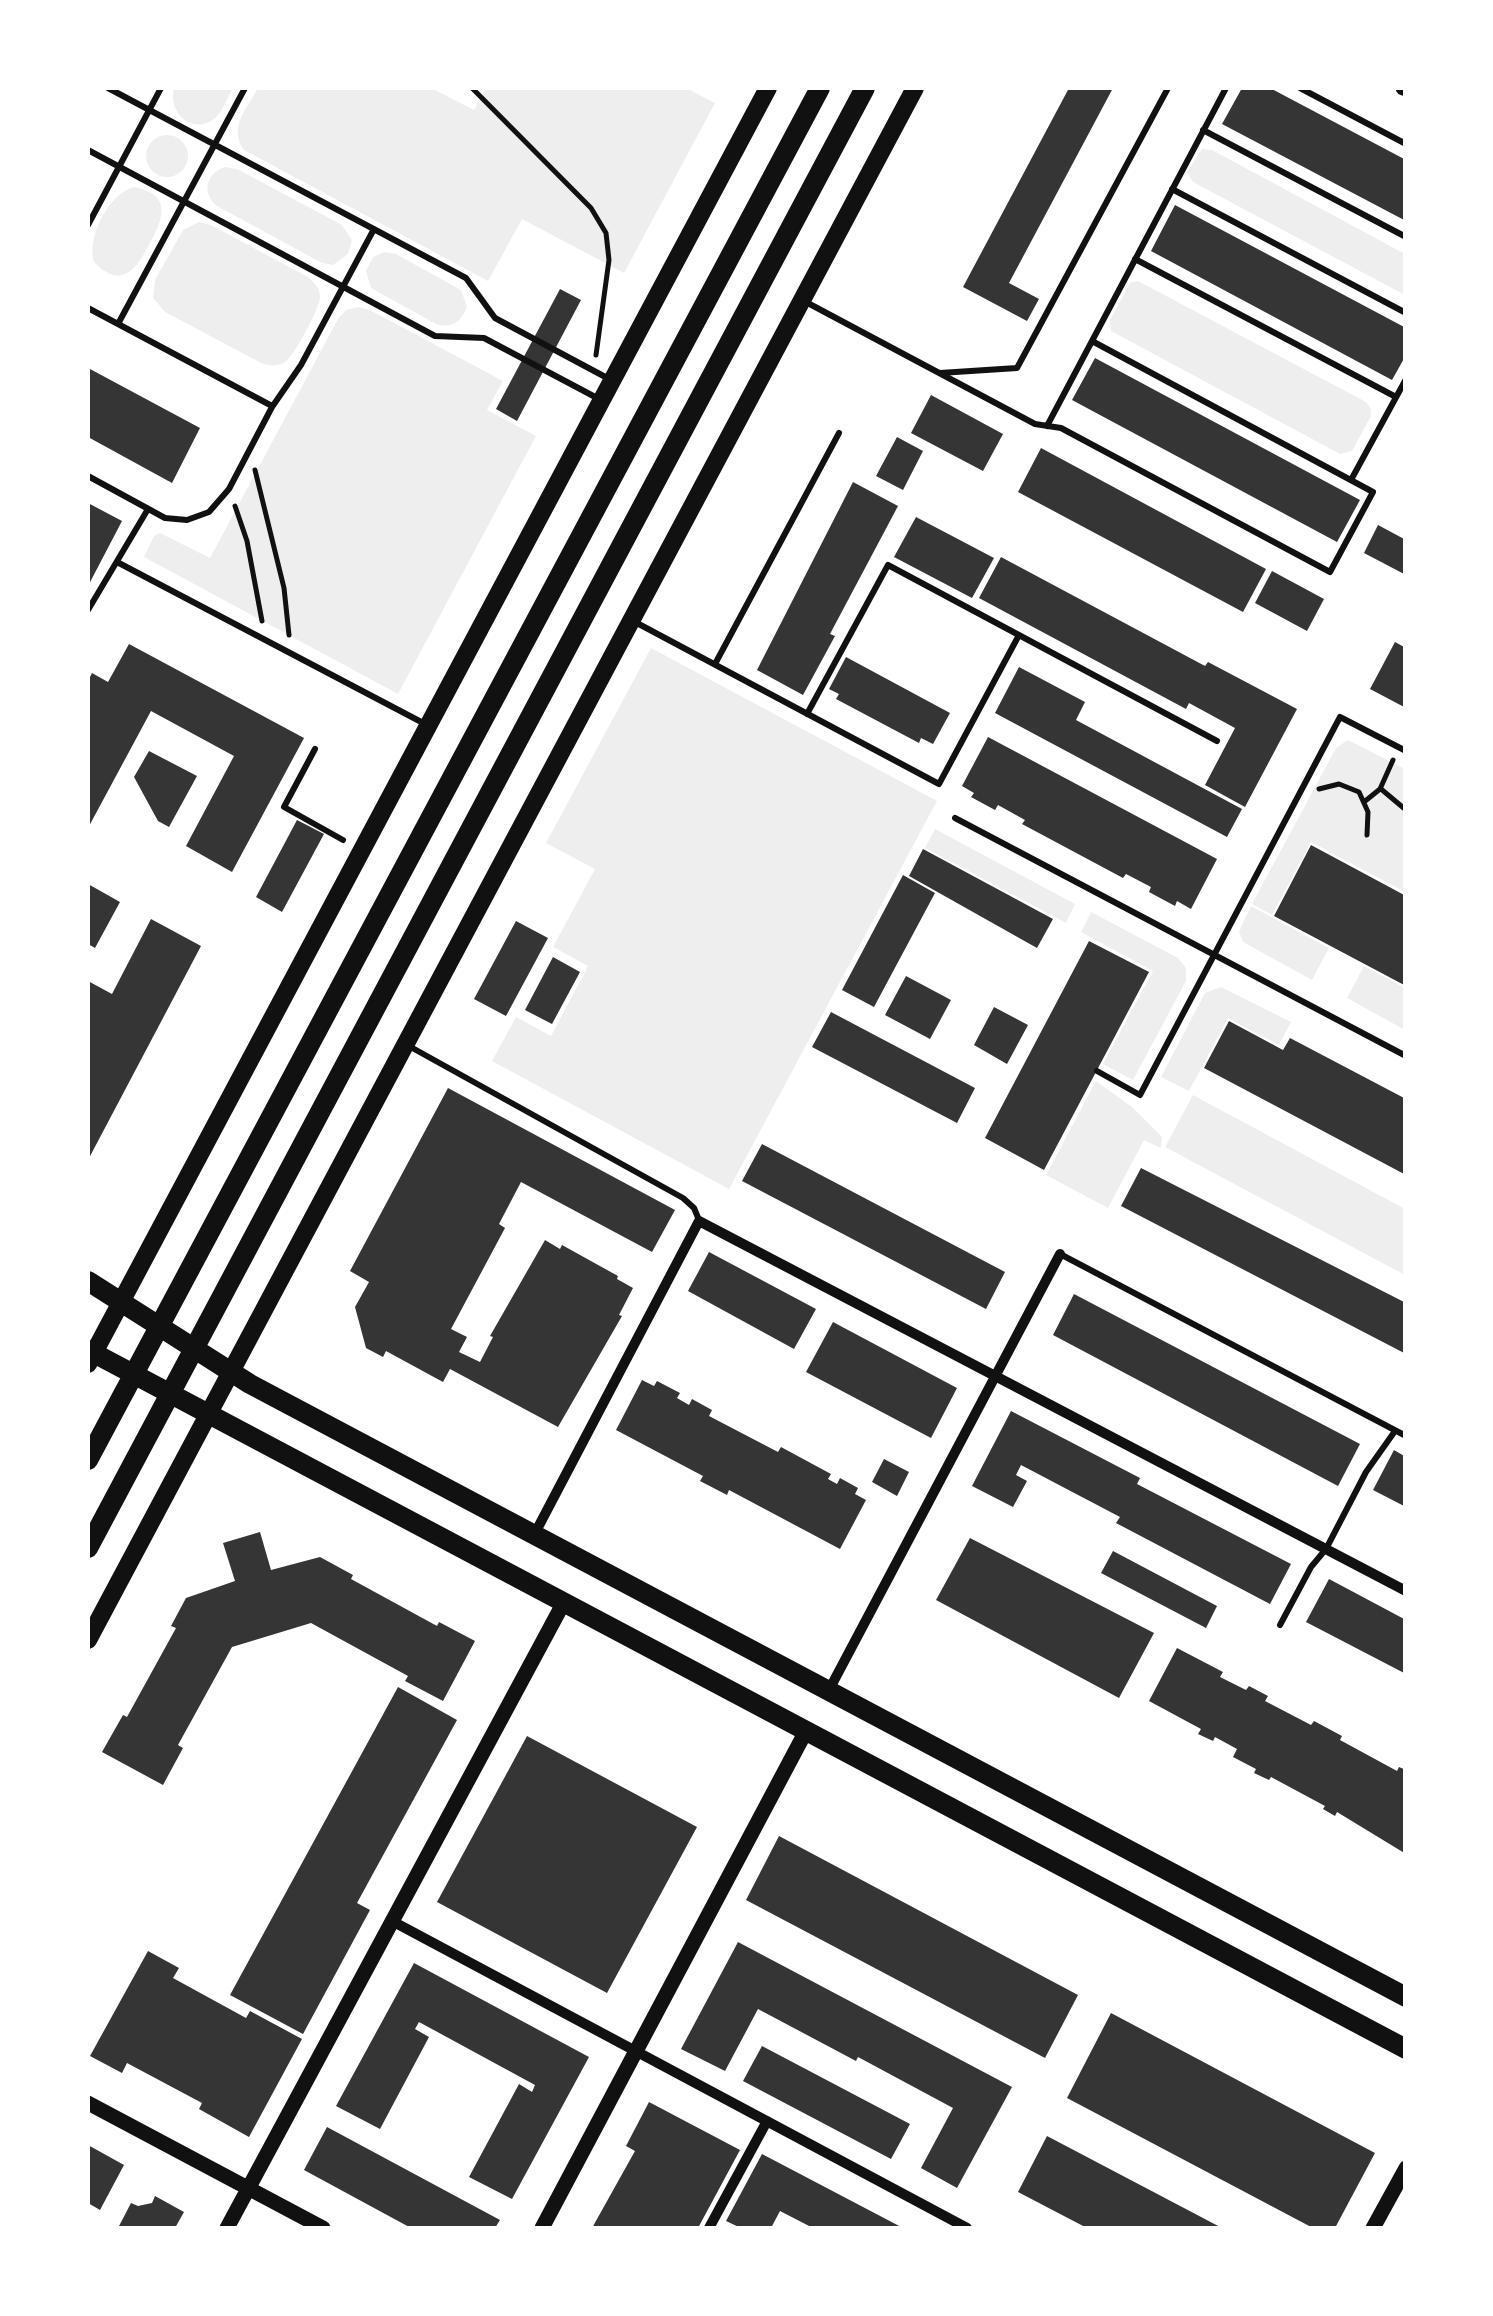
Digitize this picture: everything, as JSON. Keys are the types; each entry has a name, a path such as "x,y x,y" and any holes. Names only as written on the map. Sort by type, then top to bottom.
{"main road":[{"path":"768,88 89,1356 170,1393 1406,2049"},
{"path":"88,1460 820,88"},
{"path":"88,1548 865,88"},
{"path":"88,1640 915,88"},
{"path":"88,1281 231,1371 1406,1997"}],"street":[{"path":"534,1535 699,1221 1406,1591"},
{"path":"829,1691 1060,1254"},
{"path":"227,2228 564,1602"},
{"path":"542,2228 806,1730"},
{"path":"392,1922 967,2228"},
{"path":"88,2103 322,2228"},
{"path":"708,2228 767,2122"},
{"path":"1373,2228 1406,2168"}],"lane":[{"path":"108,88 466,278 494,318 612,381"},
{"path":"88,225 161,88"},
{"path":"118,324 245,88"},
{"path":"938,373 1018,368 1168,88"},
{"path":"1047,426 1226,88"},
{"path":"1300,88 1406,144"},
{"path":"1203,130 1406,238"},
{"path":"88,150 435,336 484,338 602,400"},
{"path":"1172,189 1406,313"},
{"path":"88,476 165,518 188,520 209,512 228,489 272,406 301,366 374,230"},
{"path":"1135,260 1396,398"},
{"path":"802,300 1035,424 1061,428 1330,572 1374,492 1092,341"},
{"path":"88,308 272,406"},
{"path":"1352,480 1406,379"},
{"path":"714,664 840,434"},
{"path":"88,610 148,508"},
{"path":"117,562 428,725"},
{"path":"807,714 888,565 1218,741"},
{"path":"632,620 939,784 1019,635"},
{"path":"1096,1071 1140,1095 1340,717 1402,749"},
{"path":"315,749 284,807 343,840"},
{"path":"954,818 1406,1056"},
{"path":"405,1044 684,1198 699,1221"},
{"path":"1060,1254 1406,1436"},
{"path":"1280,1625 1366,1472 1395,1431"}],"path":[{"path":"472,88 591,208 606,233 609,260 593,371"},
{"path":"249,450 284,588 291,653"},
{"path":"228,489 247,541 264,639"},
{"path":"1364,802 1380,788 1402,749"},
{"path":"1303,786 1317,790 1339,784 1359,792 1369,822 1367,834"},
{"path":"1380,788 1406,810"}],"shaded area":[{"path":"174,88 233,88 215,118 195,124 177,111"},
{"path":"258,88 431,88 474,110 486,88 686,88 715,103 624,273 522,219 488,281 244,150 238,126"},
{"path":"167,135 182,141 188,156 182,171 167,177 152,171 146,156 152,141"},
{"path":"1202,149 1212,150 1405,254 1405,295 1193,182 1187,172"},
{"path":"225,167 237,169 342,225 352,240 348,254 333,265 322,263 217,206 209,195 208,184 213,174"},
{"path":"134,187 155,196 162,210 161,219 137,264 118,276 94,262 93,241 108,207"},
{"path":"199,222 308,277 316,286 320,297 316,311 285,362 273,366 261,363 165,312 153,298 155,280 183,230"},
{"path":"384,252 396,254 461,290 467,307 459,320 447,326 436,324 371,288 366,271 373,257"},
{"path":"1138,281 1366,402 1371,416 1352,451 1340,454 1111,331 1110,320 1130,283"},
{"path":"358,307 503,381 487,410 536,436 398,694 144,557 154,536 160,533 210,558 338,319 346,310"},
{"path":"651,648 937,801 729,1189 492,1061 516,1017 551,1036 588,966 553,947 595,869 546,843"},
{"path":"1348,740 1405,769 1405,892 1311,842 1272,915 1252,904 1336,748"},
{"path":"935,829 1075,904 1066,923 925,848"},
{"path":"1251,906 1329,948 1312,980 1243,942 1239,931"},
{"path":"1091,912 1178,958 1186,968 1186,981 1133,1080 1103,1064 1153,971 1081,932"},
{"path":"1364,966 1405,988 1405,1030 1347,998"},
{"path":"1221,987 1291,1022 1279,1045 1228,1018 1189,1091 1161,1077 1205,993"},
{"path":"1096,1081 1132,1107 1162,1137 1161,1148 1144,1140 1108,1208 1046,1175"},
{"path":"1193,1095 1405,1209 1405,1275 1165,1147"}],"building":[{"path":"1069,88 1113,88 1009,283 1039,299 1027,321 963,287"},
{"path":"1242,88 1270,88 1406,160 1406,221 1222,124"},
{"path":"1175,205 1406,328 1406,355 1392,380 1151,251"},
{"path":"560,289 581,300 517,421 496,409"},
{"path":"88,354 90,369 200,428 172,483 88,437"},
{"path":"1095,358 1360,500 1337,542 1072,400"},
{"path":"931,395 1003,434 983,471 911,433"},
{"path":"897,437 923,451 903,490 876,476"},
{"path":"1041,448 1266,569 1243,612 1018,492"},
{"path":"853,482 898,506 830,634 835,636 803,695 757,670"},
{"path":"88,503 122,521 88,586"},
{"path":"916,517 994,558 972,598 894,557"},
{"path":"1378,525 1406,540 1406,575 1364,553"},
{"path":"1001,557 1205,666 1208,662 1297,709 1245,807 1205,785 1235,728 1189,703 1186,709 979,598"},
{"path":"1272,571 1324,599 1307,631 1255,603"},
{"path":"1395,642 1406,648 1406,708 1370,689"},
{"path":"129,644 304,738 232,872 186,846 234,756 151,711 88,828 88,681 92,673 108,682"},
{"path":"846,657 950,713 933,744 921,738 919,743 836,699 839,694 829,689"},
{"path":"1019,667 1085,702 1076,720 1242,809 1227,837 995,713"},
{"path":"988,737 1217,859 1191,909 1177,901 1175,906 1149,892 1151,887 1126,874 1123,878 1022,824 1025,820 998,805 995,810 971,797 974,793 962,786"},
{"path":"149,751 197,776 169,827 158,821 134,777"},
{"path":"297,820 324,834 282,912 256,897"},
{"path":"1311,845 1406,896 1406,986 1274,916"},
{"path":"923,849 1053,919 1037,948 909,876"},
{"path":"903,875 935,893 874,1007 842,990"},
{"path":"88,884 120,902 95,948 88,944"},
{"path":"151,919 201,946 88,1160 88,981 112,994"},
{"path":"516,921 548,938 506,1016 474,999"},
{"path":"1089,941 1149,972 1044,1170 985,1138"},
{"path":"553,957 580,972 552,1024 525,1010"},
{"path":"906,976 951,1000 930,1039 885,1015"},
{"path":"994,1007 1028,1025 1007,1064 974,1045"},
{"path":"831,1012 975,1088 957,1123 812,1047"},
{"path":"1229,1021 1283,1050 1290,1038 1406,1099 1406,1175 1204,1068"},
{"path":"448,1088 675,1210 652,1252 521,1182 499,1224 505,1228 451,1329 467,1337 459,1352 480,1362 493,1337 490,1336 545,1240 560,1249 562,1245 633,1288 619,1315 622,1316 558,1427 450,1369 443,1382 386,1351 383,1357 366,1348 355,1307 369,1282 350,1271"},
{"path":"762,1144 1005,1272 986,1309 742,1181"},
{"path":"1141,1168 1406,1303 1406,1354 1121,1206"},
{"path":"709,1252 816,1309 794,1349 688,1291"},
{"path":"1074,1294 1360,1444 1338,1486 1053,1335"},
{"path":"833,1322 957,1388 931,1438 806,1372"},
{"path":"642,1380 654,1386 657,1381 680,1393 677,1398 689,1405 692,1399 712,1410 709,1416 778,1452 781,1447 831,1474 828,1479 837,1484 840,1478 858,1488 855,1494 866,1500 840,1549 729,1490 727,1495 700,1481 703,1476 616,1430"},
{"path":"1011,1411 1140,1478 1137,1484 1291,1564 1270,1604 1116,1523 1120,1517 1021,1465 1016,1475 1027,1481 1013,1507 972,1486"},
{"path":"1394,1450 1406,1457 1406,1507 1373,1490"},
{"path":"884,1459 909,1472 897,1496 872,1482"},
{"path":"260,1532 271,1570 320,1557 353,1575 351,1579 437,1626 439,1622 475,1641 443,1701 405,1681 408,1676 311,1623 232,1647 178,1745 183,1748 163,1785 102,1752 123,1715 127,1717 176,1628 171,1626 186,1598 235,1581 223,1543"},
{"path":"970,1538 1154,1633 1119,1698 936,1600"},
{"path":"1113,1551 1217,1606 1206,1628 1101,1573"},
{"path":"1329,1579 1406,1620 1406,1674 1306,1622"},
{"path":"1177,1648 1223,1672 1220,1677 1268,1696 1265,1701 1311,1725 1314,1721 1397,1771 1399,1767 1406,1770 1406,1854 1337,1812 1335,1816 1323,1809 1325,1806 1271,1777 1269,1780 1254,1773 1256,1769 1233,1757 1237,1749 1215,1737 1213,1741 1198,1734 1201,1729 1149,1701"},
{"path":"398,1687 457,1720 357,1903 370,1910 303,2034 230,1995"},
{"path":"527,1736 697,1827 607,1993 437,1902"},
{"path":"779,1836 1078,1995 1045,2058 746,1900"},
{"path":"738,1942 1012,2087 957,2188 921,2168 953,2108 858,2057 856,2061 758,2009 725,2071 681,2049"},
{"path":"148,1951 179,1968 173,1978 246,2018 250,2011 302,2039 249,2137 199,2109 202,2103 127,2063 122,2073 90,2056"},
{"path":"414,1963 589,2057 512,2199 469,2177 519,2084 532,2092 535,2085 419,2022 415,2029 429,2037 380,2129 336,2106"},
{"path":"1111,2013 1375,2153 1335,2228 1313,2228 1067,2098"},
{"path":"762,2046 910,2124 891,2159 743,2081"},
{"path":"649,2102 740,2150 698,2228 592,2228 635,2151 626,2146"},
{"path":"327,2127 500,2220 495,2228 411,2228 304,2170"},
{"path":"1047,2136 1222,2228 1087,2228 1018,2192"},
{"path":"88,2145 124,2165 100,2210 88,2203"},
{"path":"762,2154 903,2228 813,2228 780,2211 771,2228 741,2228 726,2221"},
{"path":"155,2196 184,2212 175,2228 118,2228 131,2203 152,2203"}]}
